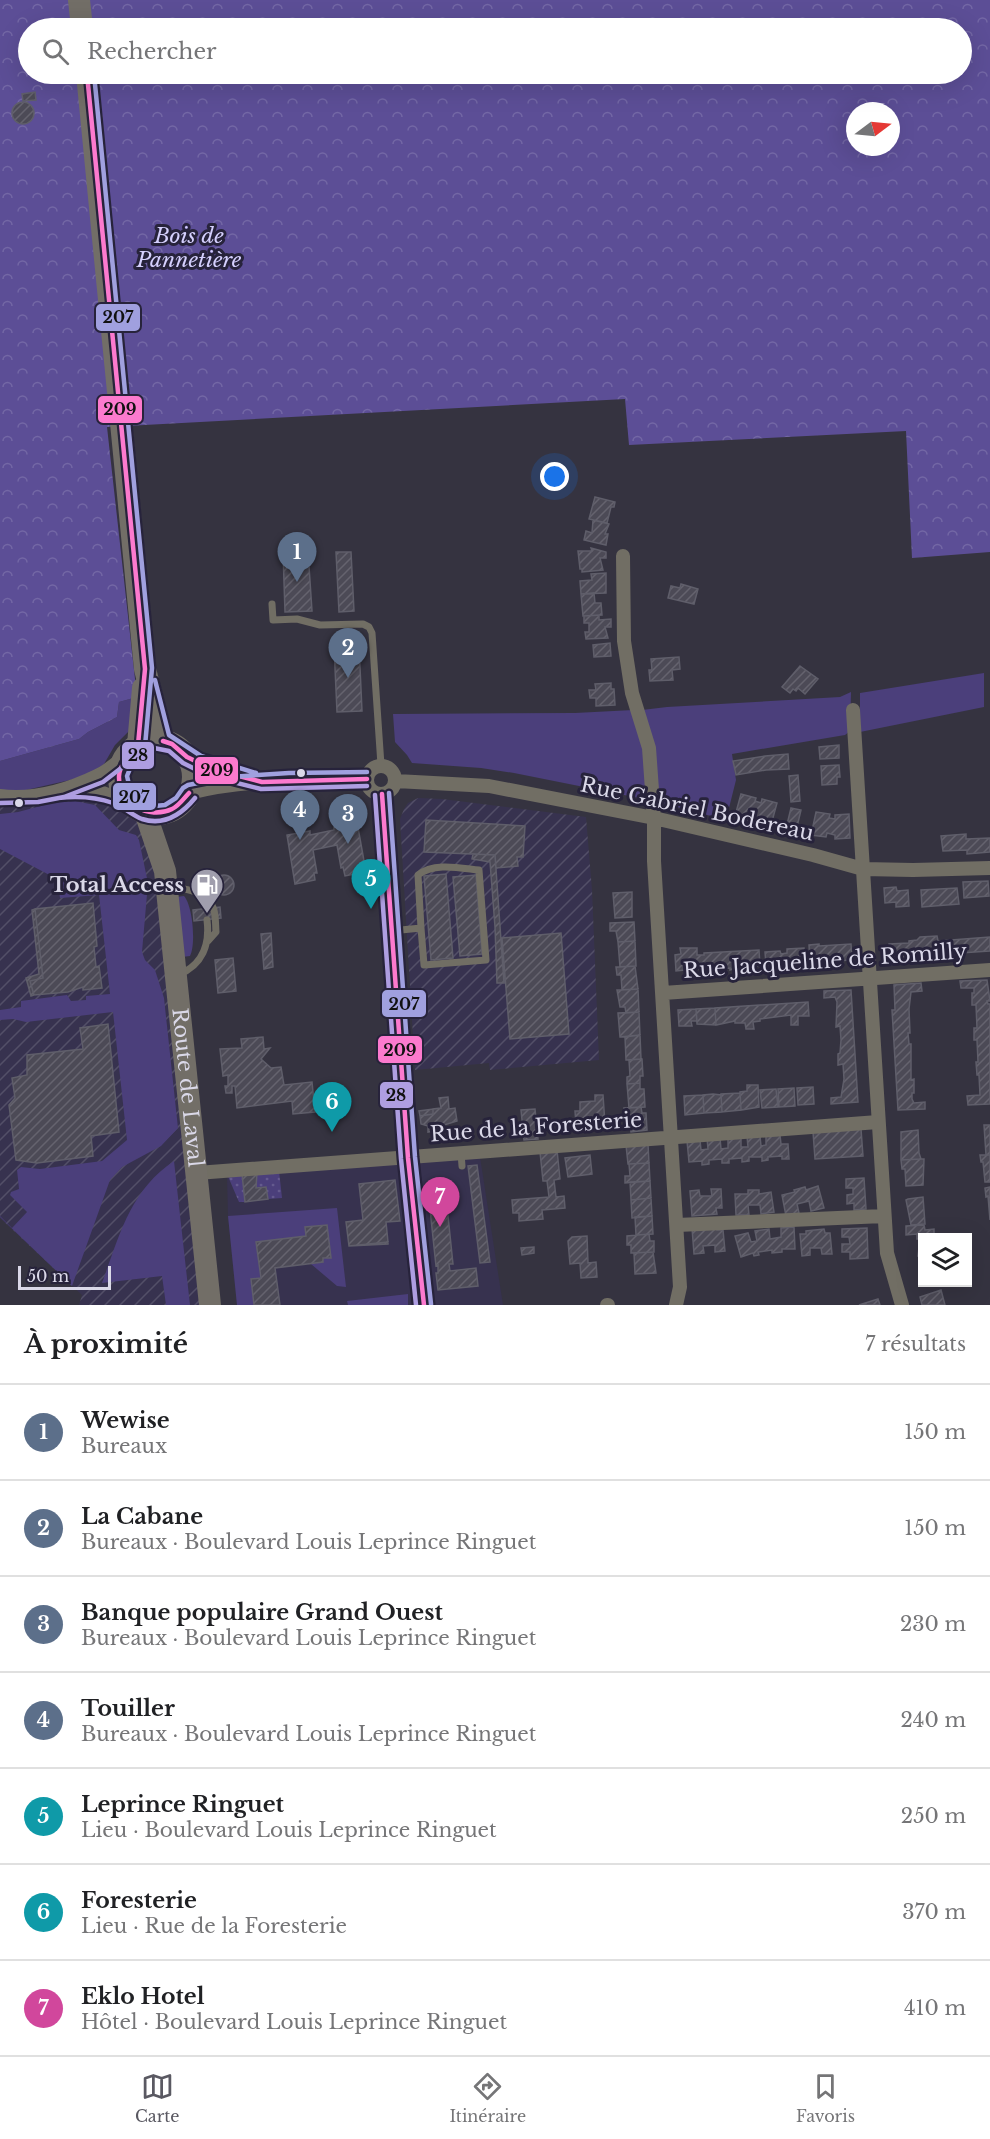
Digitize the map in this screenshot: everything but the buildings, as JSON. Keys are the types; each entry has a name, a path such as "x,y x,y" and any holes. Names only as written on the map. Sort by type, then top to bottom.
{"main road":[{"path":"80,0 81,18"},
{"path":"88,84 145,669 163,741"},
{"path":"131,751 146,741 163,741 172,744 187,757 192,775 189,793 183,801 173,809 160,813 137,807 122,792 119,780 120,768 131,751 145,669"},
{"name":"Route de Laval","path":"137,807 166,877"},
{"name":"Route de Laval","path":"173,809 166,877 210,1305"}],"street":[{"path":"623,556 624,641 632,693 649,748 654,818 654,861 681,1287 676,1305"},
{"path":"853,710 887,1253 902,1305"},
{"path":"0,796 37,795 61,790 100,775 131,751"},
{"path":"187,757 212,769 262,782"},
{"path":"381,765 393,771 396,781 393,788 382,794 371,790 367,779 373,768 381,765"},
{"path":"189,793 211,787 262,782 367,779"},
{"name":"Rue Gabriel Bodereau","path":"396,781 489,786 654,818 863,869 990,868"},
{"path":"61,790 103,793 137,807"},
{"path":"382,794 408,1158 424,1305"},
{"name":"Rue Jacqueline de Romilly","path":"663,993 990,970"},
{"name":"Rue de la Foresterie","path":"196,1173 408,1158 462,1160 671,1137 878,1122"},
{"path":"677,1225 884,1216"}],"lane":[{"path":"273,604 273,620 297,619 320,625 363,624 369,627 372,633 381,765"},
{"path":"434,868 479,870 486,960 424,965 422,928 418,875 434,868"},
{"path":"166,877 210,900 213,905 216,932 208,941"},
{"path":"203,897 206,908"},
{"path":"176,976 190,968 205,950 208,941 207,920"},
{"path":"392,931 422,928"}],"shaded area":[{"path":"984,673 984,707 860,732 860,693"},
{"path":"851,692 850,731 845,735 732,754 736,780 726,820 658,802 642,710 840,697"},
{"path":"137,697 129,731 115,745 104,764 94,772 79,778 26,790 0,791 0,761 79,739 117,717 119,702"},
{"path":"633,710 643,744 649,800 514,773 412,763 395,742 393,714 575,713"},
{"path":"61,790 129,802 152,830 210,1305 79,1305 82,1295 0,1218 0,796"},
{"path":"418,798 586,817 592,890 599,1060 490,1070 489,1063 415,1070 400,819 408,803"},
{"path":"75,801 95,805 119,830 136,835 139,840 148,883 142,952 145,960 155,970 164,998 178,1128 161,1146 122,1167 110,1180 72,1286 0,1217 0,1216 12,1228 27,1212 10,1195 11,1192 19,1189 17,1170 21,1167 40,1169 102,1161 127,1140 113,1012 26,1022 13,1019 0,1020 0,1010 21,1007 21,1001 67,995 71,1001 86,1000 86,996 110,994 99,895 60,898 57,879 0,849 0,814 52,803"},
{"path":"184,896 190,908 193,943 190,956 182,957 176,897"},
{"path":"480,1157 503,1305 237,1305 228,1216 227,1175"},
{"path":"174,1161 190,1305 166,1305 162,1276 102,1283 136,1200 159,1173"},
{"path":"279,1171 282,1198 268,1199 266,1187 256,1188 257,1173"},
{"path":"227,1174 242,1174 245,1202 239,1202"},
{"path":"337,1208 346,1287 337,1286 311,1264 323,1262 323,1258 331,1257 306,1236 257,1242 261,1278 251,1279 254,1305 237,1305 228,1216"},
{"path":"408,1294 408,1305 348,1305 347,1301"}],"green space":[{"name":"Bois de Pannetière","path":"0,0 990,0 990,552 912,558 906,431 629,445 625,399 107,427 137,697 119,702 117,717 79,739 0,761"}],"transit line":[{"name":"209","path":"88,84 145,669 138,745"},
{"name":"207","path":"95,84 152,668 145,746 134,759 127,776 131,793 144,804 155,806 165,805 176,798 188,785 229,777 289,773 367,772"},
{"name":"207","path":"155,680 169,735 201,756 256,773"},
{"name":"209","path":"163,741 172,744 187,757 212,769 262,782 367,779"},
{"name":"209","path":"138,745 123,763 119,776 120,786 129,802 145,811 163,812 177,806 189,793"},
{"name":"28","path":"0,803 38,802 64,797 103,782 142,752 154,748 169,751 183,763 209,776 261,789 367,786"},
{"name":"207","path":"389,793 415,1157 431,1304"},
{"name":"209","path":"382,794 408,1158 424,1305"},
{"name":"28","path":"375,795 401,1159 416,1305"},
{"name":"28","path":"58,798 100,799 150,821 165,820 178,814 195,798"}],"place":[{"name":"Wewise","path":"297,582"},
{"name":"La Cabane","path":"348,678"},
{"name":"Touiller","path":"300,840"},
{"name":"Banque populaire Grand Ouest","path":"348,844"},
{"name":"Leprince Ringuet","path":"371,909"},
{"name":"Total Access","path":"207,914"},
{"name":"Foresterie","path":"332,1132"},
{"name":"Eklo Hotel","path":"440,1227"}]}
